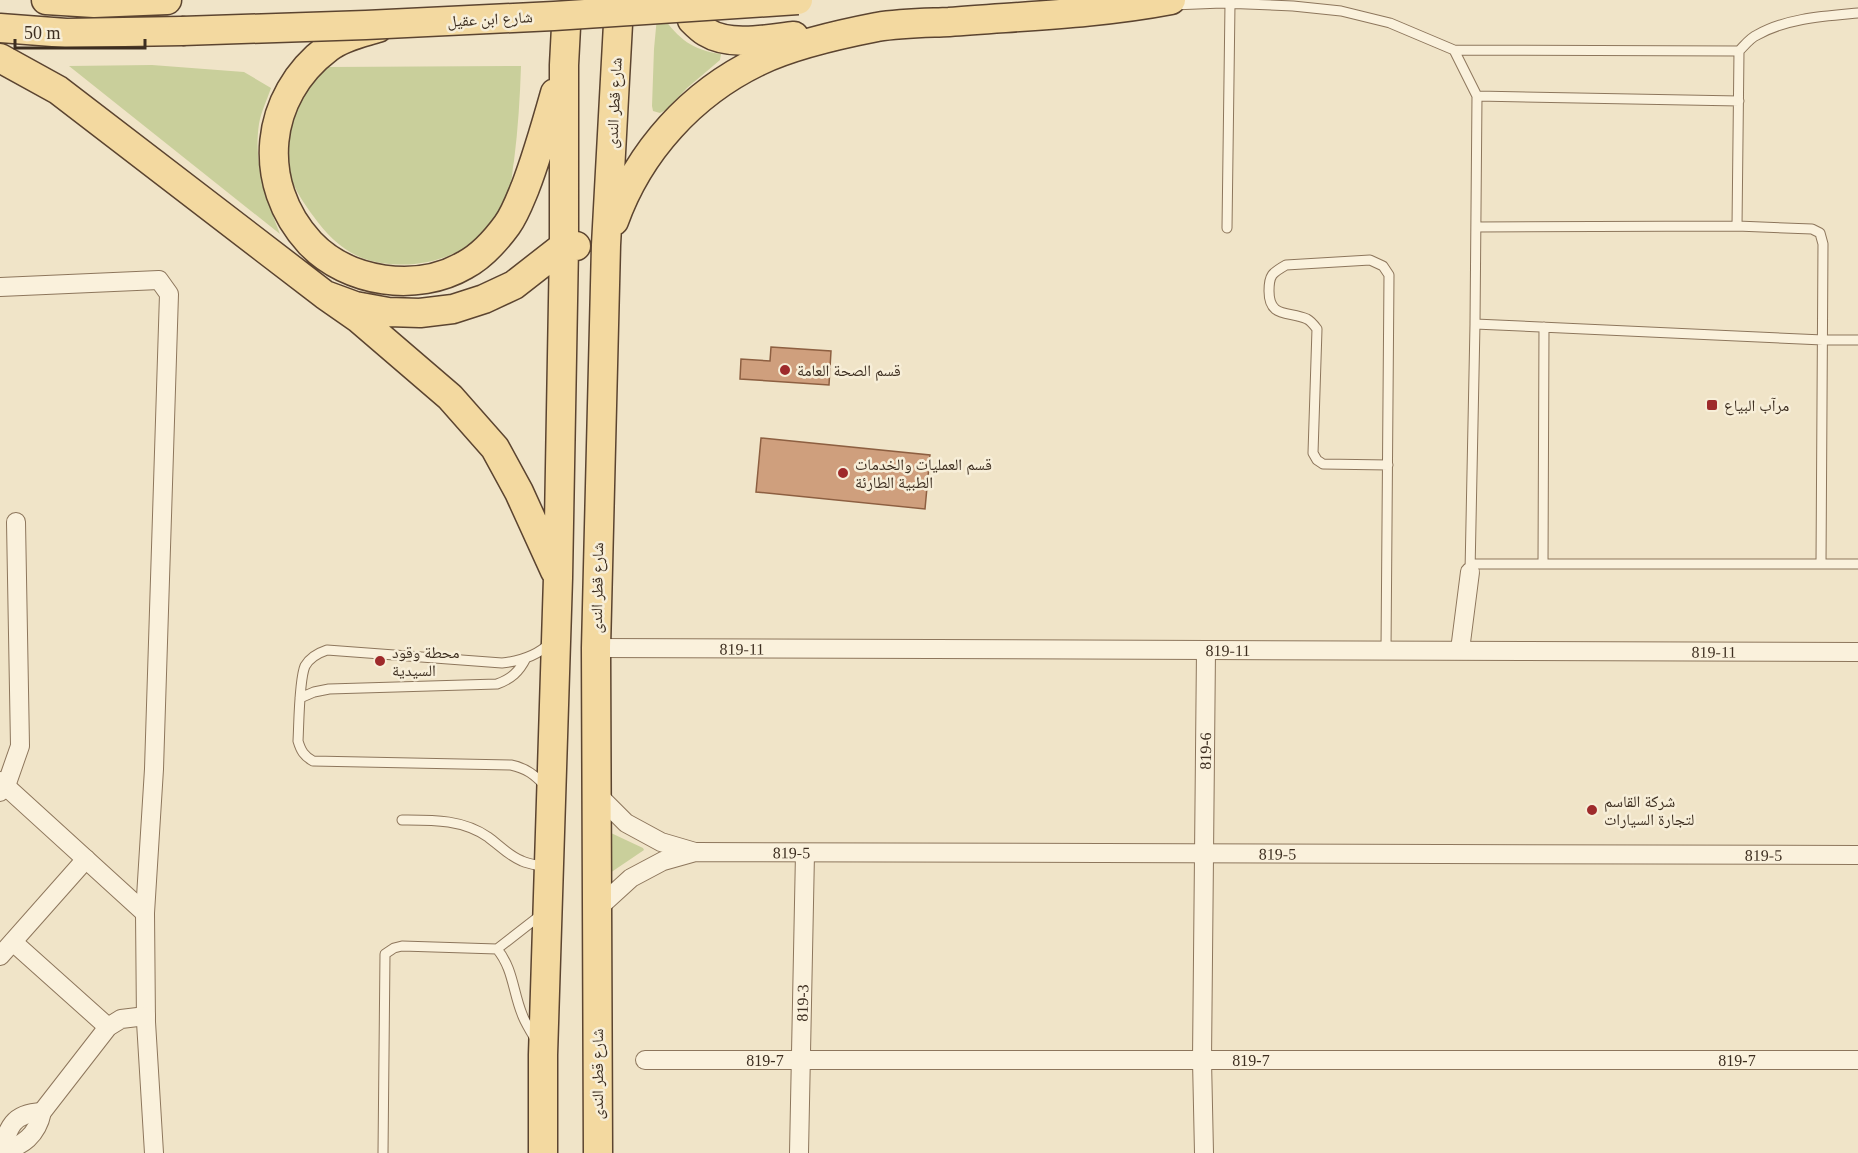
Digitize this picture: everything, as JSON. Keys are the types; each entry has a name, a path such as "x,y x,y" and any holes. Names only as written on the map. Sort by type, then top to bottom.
{"main road":[{"path":"46,0 94,3 167,0"},
{"name":"شارع ابن عقيل","path":"0,28 66,33 392,24 798,0"},
{"path":"692,20 707,33 730,40 746,41 878,27 1129,6 1171,0"},
{"path":"392,24 346,38 329,46 313,61 283,102 277,122 273,159 279,193 310,243 334,262 370,277 402,282 432,278 465,265 490,246 509,223 531,172 564,65"},
{"name":"شارع قطر الندى","path":"598,1153 596,648 606,245 618,24"},
{"path":"543,1153 543,1054 558,578 566,27"},
{"path":"325,295 355,306 388,312 420,313 453,309 484,299 514,285 564,246 606,245 622,198 647,155 679,117 717,85 760,60 798,47 878,27"},
{"path":"0,58 58,90 358,318 450,397 495,448 519,492 558,578"}],"street":[{"path":"0,287 159,280 169,294 154,769 145,913 146,1016 154,1153"},
{"path":"16,522 20,746 2,786 145,913"},
{"path":"1460,650 1471,568"},
{"name":"819-11","path":"596,648 1858,652"},
{"name":"819-6","path":"1204,1153 1202,1060 1206,650"},
{"name":"819-5","path":"597,793 626,823 662,842 695,852"},
{"name":"819-5","path":"597,909 631,878 663,861 695,852 1858,855"},
{"name":"819-3","path":"799,1153 805,853"},
{"path":"0,956 86,859"},
{"path":"13,942 108,1027"},
{"path":"1,1153 7,1131 13,1122 32,1112 42,1112 108,1027 121,1019 146,1016"},
{"name":"819-7","path":"645,1060 1858,1060"}],"lane":[{"path":"1129,6 1230,4 1293,6 1341,11 1390,23 1454,50 1739,51"},
{"path":"1227,228 1230,4"},
{"path":"1737,226 1739,51 1755,35 1780,25 1810,18 1858,13"},
{"path":"1454,50 1477,96 1471,568 1543,564 1858,564"},
{"path":"1477,96 1738,101"},
{"path":"1476,227 1737,226 1812,229 1820,233 1823,244 1821,564"},
{"path":"1386,650 1388,465 1389,275 1383,266 1370,260 1286,265 1269,278 1269,303 1275,310 1309,319 1317,329 1313,453 1323,464 1388,465"},
{"path":"1475,324 1823,340 1858,339"},
{"path":"1543,564 1544,327"},
{"path":"551,796 535,775 523,768 511,765 313,761 305,757 298,741 304,669 314,656 327,650 502,663 515,662 538,653 556,637"},
{"path":"300,698 329,689 497,684 515,675 526,658"},
{"path":"402,820 442,820 467,826 487,836 503,850 522,861 550,868"},
{"path":"383,1153 385,954 402,946 497,949 548,909"},
{"path":"497,949 504,957 522,1015 543,1054"}],"green space":[{"path":"662,16 687,42 702,50 721,54 720,60 660,113 653,111 652,106 657,17"},
{"path":"152,65 244,72 271,88 259,124 258,153 262,180 280,234 69,66"},
{"path":"521,66 517,137 509,193 498,217 489,229 462,250 430,262 412,264 378,262 362,258 348,251 329,235 298,193 288,169 287,148 290,127 302,98 328,67"},
{"path":"611,833 644,850 610,873 609,835"}],"building":[{"name":"قسم الصحة العامة","path":"771,347 831,351 829,385 740,379 741,359 770,361"},
{"name":"قسم العمليات والخدمات الطبية الطارئة","path":"761,438 930,455 925,509 756,492"}],"place":[{"name":"قسم الصحة العامة","path":"785,370"},
{"name":"مرآب البياع","path":"1712,405"},
{"name":"قسم العمليات والخدمات الطبية الطارئة","path":"843,473"},
{"name":"محطة وقود السيدية","path":"380,661"},
{"name":"شركة القاسم لتجارة السيارات","path":"1592,810"}]}
